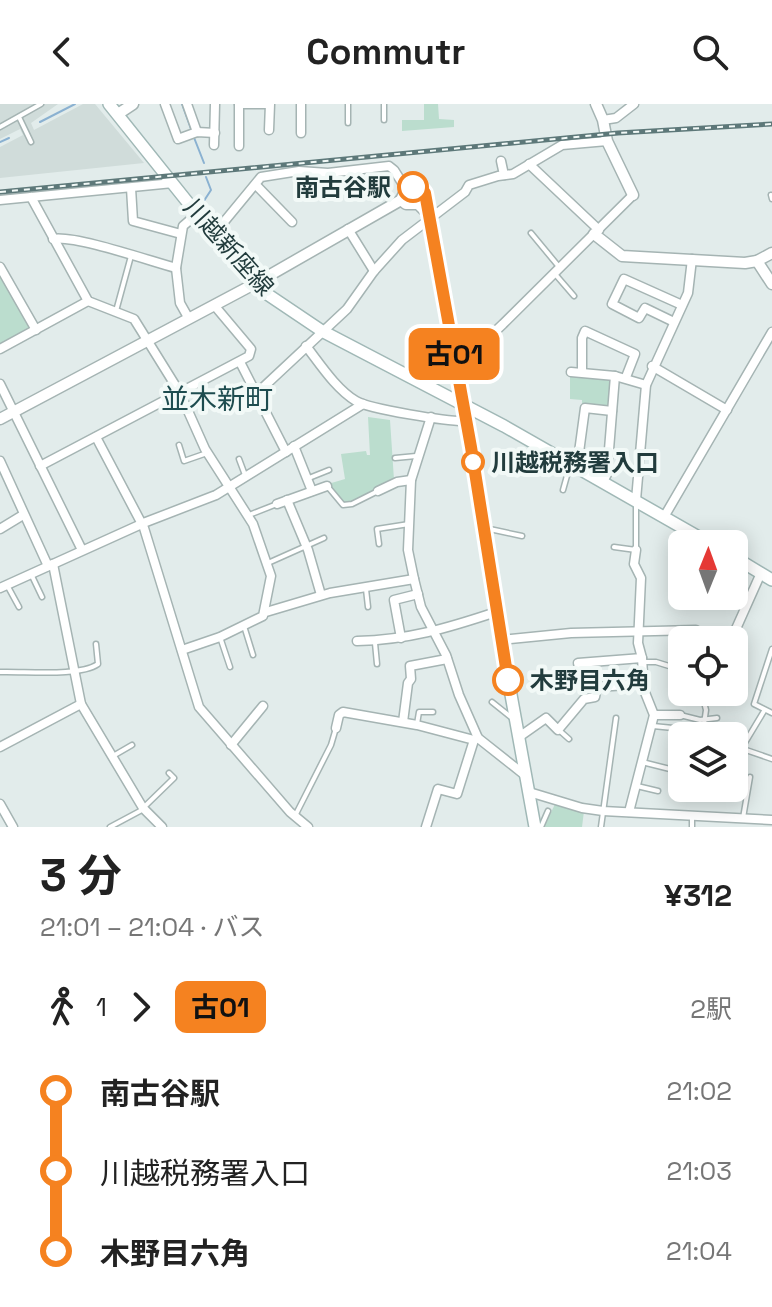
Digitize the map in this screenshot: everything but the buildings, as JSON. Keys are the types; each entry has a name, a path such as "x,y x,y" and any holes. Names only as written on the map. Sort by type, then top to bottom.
{"main road":[{"name":"川越新座線","path":"109,104 256,283 322,331 462,403 687,530"},
{"path":"424,212 466,421 496,612 535,827"},
{"path":"748,565 772,580"}],"street":[{"path":"118,114 133,104"},
{"path":"165,104 178,139 197,132 215,133"},
{"path":"187,104 197,132"},
{"path":"214,145 215,104"},
{"path":"239,146 239,104 270,104 269,130"},
{"path":"301,104 301,133"},
{"path":"455,363 465,360 633,195 607,141 596,104"},
{"path":"603,120 616,118 634,104"},
{"path":"256,394 347,309 374,271 424,212 465,192 469,185 513,174 562,145 607,141"},
{"path":"501,161 504,175"},
{"path":"529,164 622,256 745,263 772,253"},
{"path":"214,234 261,177 281,173 328,173 389,166 399,176 406,204 424,212"},
{"path":"0,200 173,183"},
{"path":"256,185 292,222"},
{"path":"0,419 256,283 417,187 423,189 424,212"},
{"path":"131,188 133,221 181,234"},
{"path":"31,197 88,301 132,317 180,393 208,453 260,538 271,576 266,612 261,619 182,650"},
{"path":"189,319 180,303 176,268 183,226 197,214"},
{"path":"348,229 374,271"},
{"path":"53,239 60,238 176,268"},
{"path":"636,500 646,385 652,366 688,293 692,259"},
{"path":"757,261 772,284"},
{"path":"0,267 36,330"},
{"path":"674,322 645,308 639,318 612,304 624,279 682,305"},
{"path":"0,349 88,301"},
{"path":"40,466 249,356 251,349 214,305"},
{"path":"582,372 582,338 585,331 635,354 626,377"},
{"path":"664,517 772,332"},
{"path":"306,346 344,392 363,404 466,421"},
{"path":"240,362 286,452"},
{"path":"652,366 727,410"},
{"path":"571,372 626,377 646,385"},
{"path":"603,482 607,474 615,376"},
{"path":"0,384 82,550"},
{"path":"4,587 228,488 363,404"},
{"path":"574,466 580,459 585,408 612,411"},
{"path":"426,827 438,789 457,794 476,739 436,632 421,607 408,550 411,480 431,417"},
{"path":"96,437 142,524 199,707 294,816 308,827"},
{"path":"294,446 312,491"},
{"path":"1,466 50,565 81,704 143,808 162,827"},
{"path":"378,491 397,482 411,480"},
{"path":"277,504 327,486"},
{"path":"288,500 307,546 321,595"},
{"path":"0,529 23,515"},
{"path":"629,812 654,715 643,684 637,630 641,578 634,564 636,550"},
{"path":"737,626 761,573"},
{"path":"266,612 321,595 414,579"},
{"path":"401,638 394,600 418,594"},
{"path":"357,641 436,632 496,612"},
{"path":"501,640 536,635 668,630"},
{"path":"403,722 411,679 410,666 447,659"},
{"path":"519,737 546,718 558,730 584,699 595,697 596,678 582,678 578,663 642,660"},
{"path":"597,687 643,684"},
{"path":"0,747 81,704"},
{"path":"231,745 263,706"},
{"path":"336,728 339,715 343,712 476,739 526,776"},
{"path":"654,715 680,715"},
{"path":"529,792 603,811 772,820"},
{"path":"0,804 13,827"}],"lane":[{"path":"0,127 41,104"},
{"path":"348,104 348,123"},
{"path":"384,104 384,120"},
{"path":"19,117 31,142"},
{"path":"531,233 574,296"},
{"path":"116,311 131,256"},
{"path":"179,445 184,461 208,453"},
{"path":"395,458 418,456"},
{"path":"239,459 246,477"},
{"path":"563,490 574,466"},
{"path":"307,479 329,470"},
{"path":"327,486 343,505 352,504 378,491"},
{"path":"285,489 288,500"},
{"path":"614,547 636,550 636,500"},
{"path":"247,516 277,504"},
{"path":"379,544 377,529 409,524"},
{"path":"483,528 522,536"},
{"path":"268,563 324,538"},
{"path":"31,574 42,597"},
{"path":"365,586 368,607"},
{"path":"4,587 19,607"},
{"path":"244,626 253,655"},
{"path":"220,637 230,667"},
{"path":"375,641 377,664"},
{"path":"0,672 74,671 97,666 96,644"},
{"path":"772,649 754,704 772,713"},
{"path":"642,660 668,666"},
{"path":"492,702 516,721"},
{"path":"653,726 703,731 704,706"},
{"path":"764,711 743,746 746,750 772,759"},
{"path":"417,725 419,712 433,712"},
{"path":"680,715 700,720 717,718"},
{"path":"601,827 616,718"},
{"path":"294,816 326,755 336,728"},
{"path":"558,730 569,739"},
{"path":"112,756 132,745"},
{"path":"642,762 668,768"},
{"path":"110,827 143,808 174,778 169,773"},
{"path":"743,818 750,777"},
{"path":"636,785 658,791"},
{"path":"541,827 548,811"},
{"path":"692,816 692,827"}],"shaded area":[{"path":"0,104 58,104 31,123 34,130 83,104 95,104 144,163 0,178 0,147 23,135 20,129 0,139"}],"green space":[{"path":"424,104 438,104 439,119 454,120 454,127 402,131 402,120 424,120"},
{"path":"0,274 29,330 0,345"},
{"path":"570,376 610,378 613,381 611,404 607,407 582,404 582,400 570,399"},
{"path":"368,417 390,420 394,480 351,504 344,504 328,484 345,479 341,454 366,451 370,455"},
{"path":"556,802 584,811 582,827 544,827"}],"waterway":[{"path":"40,122 75,104"},
{"path":"182,104 191,129"},
{"path":"193,135 204,163"},
{"path":"0,142 9,138"},
{"path":"200,207 211,190 206,177"},
{"path":"2,814 8,827"}],"railway":[{"path":"0,192 618,133 772,124"}],"bus line":[{"name":"古01","path":"413,187 421,188 425,193 471,447 508,680"}],"place":[{"name":"南古谷駅","path":"413,187"},
{"name":"川越税務署入口","path":"473,462"},
{"name":"木野目六角","path":"508,680"}],"district":[{"name":"並木新町","path":"217,399"}]}
